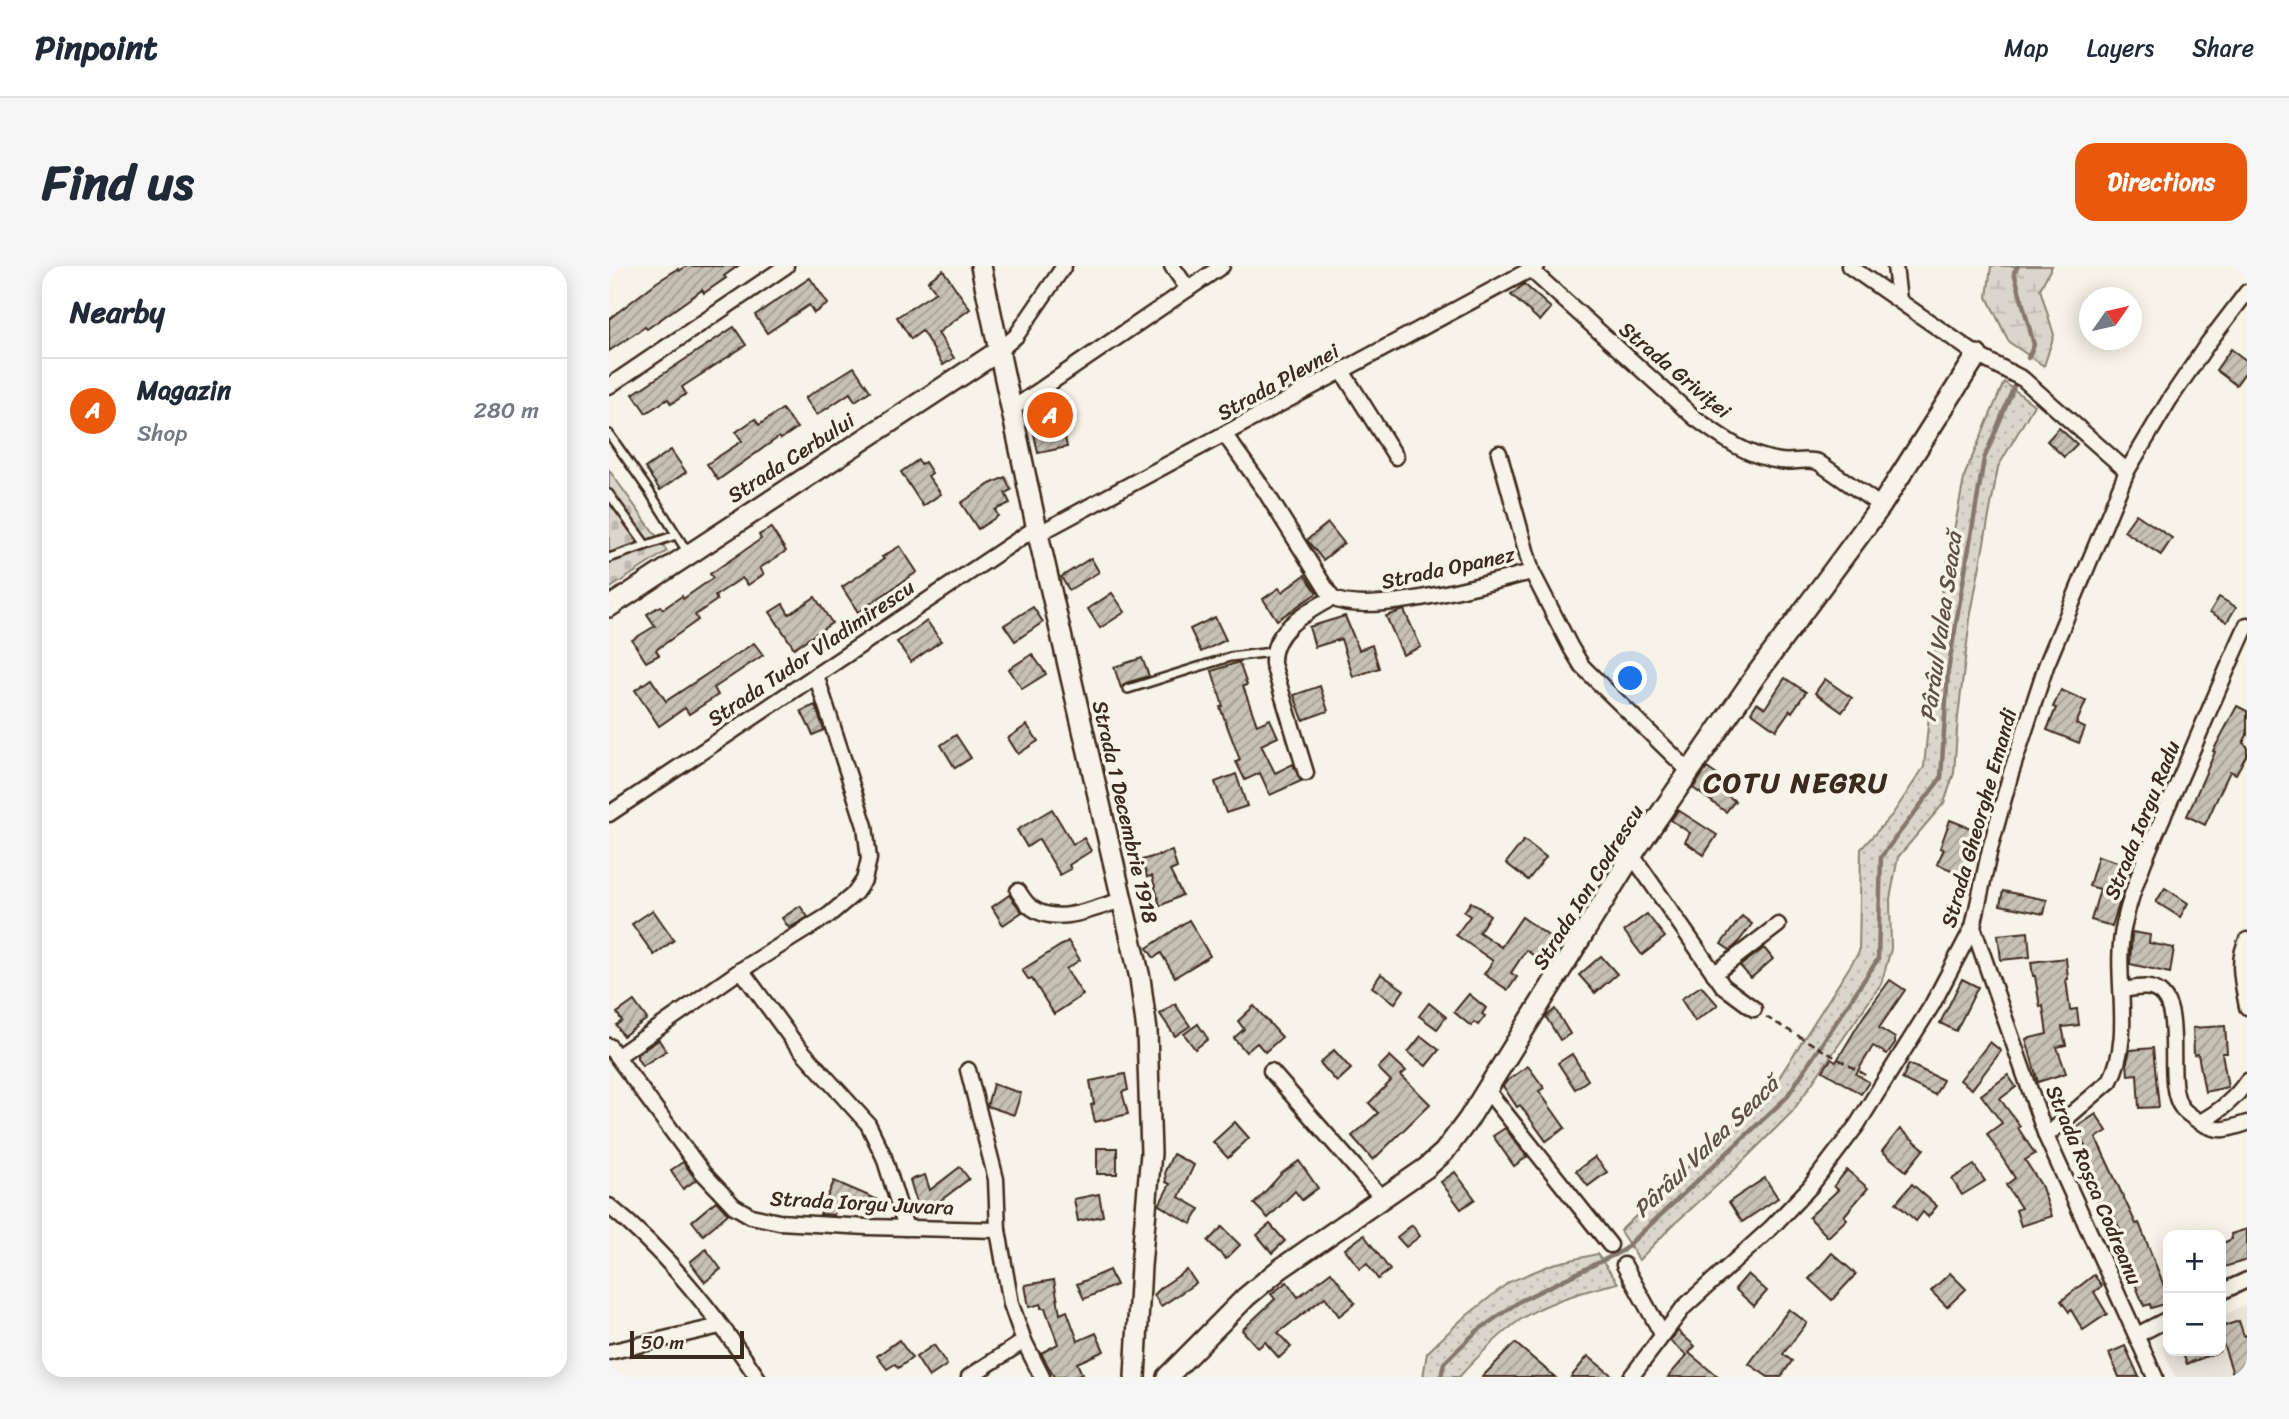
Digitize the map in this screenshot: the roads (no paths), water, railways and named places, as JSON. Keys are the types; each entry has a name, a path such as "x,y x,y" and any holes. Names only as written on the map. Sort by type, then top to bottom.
{"main road":[{"name":"Strada 1 Decembrie 1918","path":"981,266 1037,530 1140,978 1147,1031 1151,1153 1135,1377"},
{"name":"Strada Cerbului","path":"609,607 1000,350"},
{"name":"Strada Ion Codrescu","path":"1167,1377 1246,1297 1280,1269 1426,1168 1444,1152 1468,1120 1632,855 1756,675 1881,506 1977,355"}],"street":[{"path":"609,386 786,266"},
{"path":"1000,350 1016,336 1064,266"},
{"path":"1172,266 1188,289"},
{"path":"1012,408 1222,266"},
{"path":"1849,266 1977,355 2023,379 2127,471"},
{"path":"1895,266 1899,300"},
{"name":"Strada Plevnei","path":"1037,530 1225,435 1534,268"},
{"name":"Strada Griviței","path":"1534,268 1695,418 1725,439 1749,453 1765,458 1784,462 1809,459 1818,462 1881,506"},
{"name":"Strada Gheorghe Emandi","path":"1631,1377 1684,1307 1771,1228 1810,1187 1857,1125 1932,1005 1973,928 1990,849 2011,773 2046,666 2127,471 2170,399 2215,332 2247,292"},
{"path":"1342,371 1395,457"},
{"path":"1225,435 1265,491 1332,598 1294,622 1277,639 1272,652 1273,664 1306,773"},
{"name":"Strada Opanez","path":"1499,453 1532,572 1571,648 1582,666 1689,771"},
{"name":"Strada Tudor Vladimirescu","path":"609,814 1037,530"},
{"name":"Strada Opanez","path":"1332,598 1358,604 1386,604 1532,572"},
{"name":"Strada Iorgu Radu","path":"2046,1136 2110,1081 2116,1069 2123,990 2118,963 2124,922 2153,841 2247,625"},
{"path":"613,1051 843,904 864,880 869,859 865,826 816,675"},
{"path":"1632,855 1723,986 1754,1009"},
{"path":"1018,891 1029,907 1052,916 1063,916 1122,900"},
{"path":"1714,974 1778,925"},
{"name":"Strada Roșca Codreanu","path":"1973,928 2046,1136 2155,1377"},
{"path":"2247,940 2241,952 2247,1007"},
{"path":"741,970 794,1042 868,1124 884,1157 906,1228"},
{"path":"2123,990 2152,988 2167,1000 2172,1021 2173,1082 2182,1108 2213,1129 2222,1130 2247,1123"},
{"name":"Strada Iorgu Juvara","path":"613,1051 685,1151 734,1206 751,1216 771,1221 998,1230"},
{"path":"968,1070 996,1179 998,1230 1011,1304 1024,1341 1042,1377"},
{"path":"1271,1071 1382,1198"},
{"path":"2200,1122 2227,1104 2247,1081"},
{"path":"1486,1089 1610,1245"},
{"path":"609,1206 652,1245 693,1291 757,1377"},
{"path":"1624,1265 1662,1334"},
{"path":"2226,1290 2247,1280"},
{"path":"2137,1335 2163,1322"},
{"path":"609,1352 720,1326"},
{"path":"969,1377 1024,1341"}],"lane":[{"path":"609,435 649,491 688,554"},
{"path":"609,494 645,544"},
{"path":"609,558 676,535"},
{"path":"1128,689 1230,657 1272,652"}],"waterway":[{"name":"Pârâul Valea Seacă","path":"2018,266 2014,272 2034,345 2028,358"},
{"name":"Pârâul Valea Seacă","path":"1441,1377 1444,1363 1477,1331 1520,1301 1622,1251 1786,1098 1878,959 1881,857 1941,778 1948,671 1984,459 2015,384"}],"place":[{"name":"Magazin","path":"1050,415"}],"district":[{"name":"COTU NEGRU","path":"1796,782"}]}
